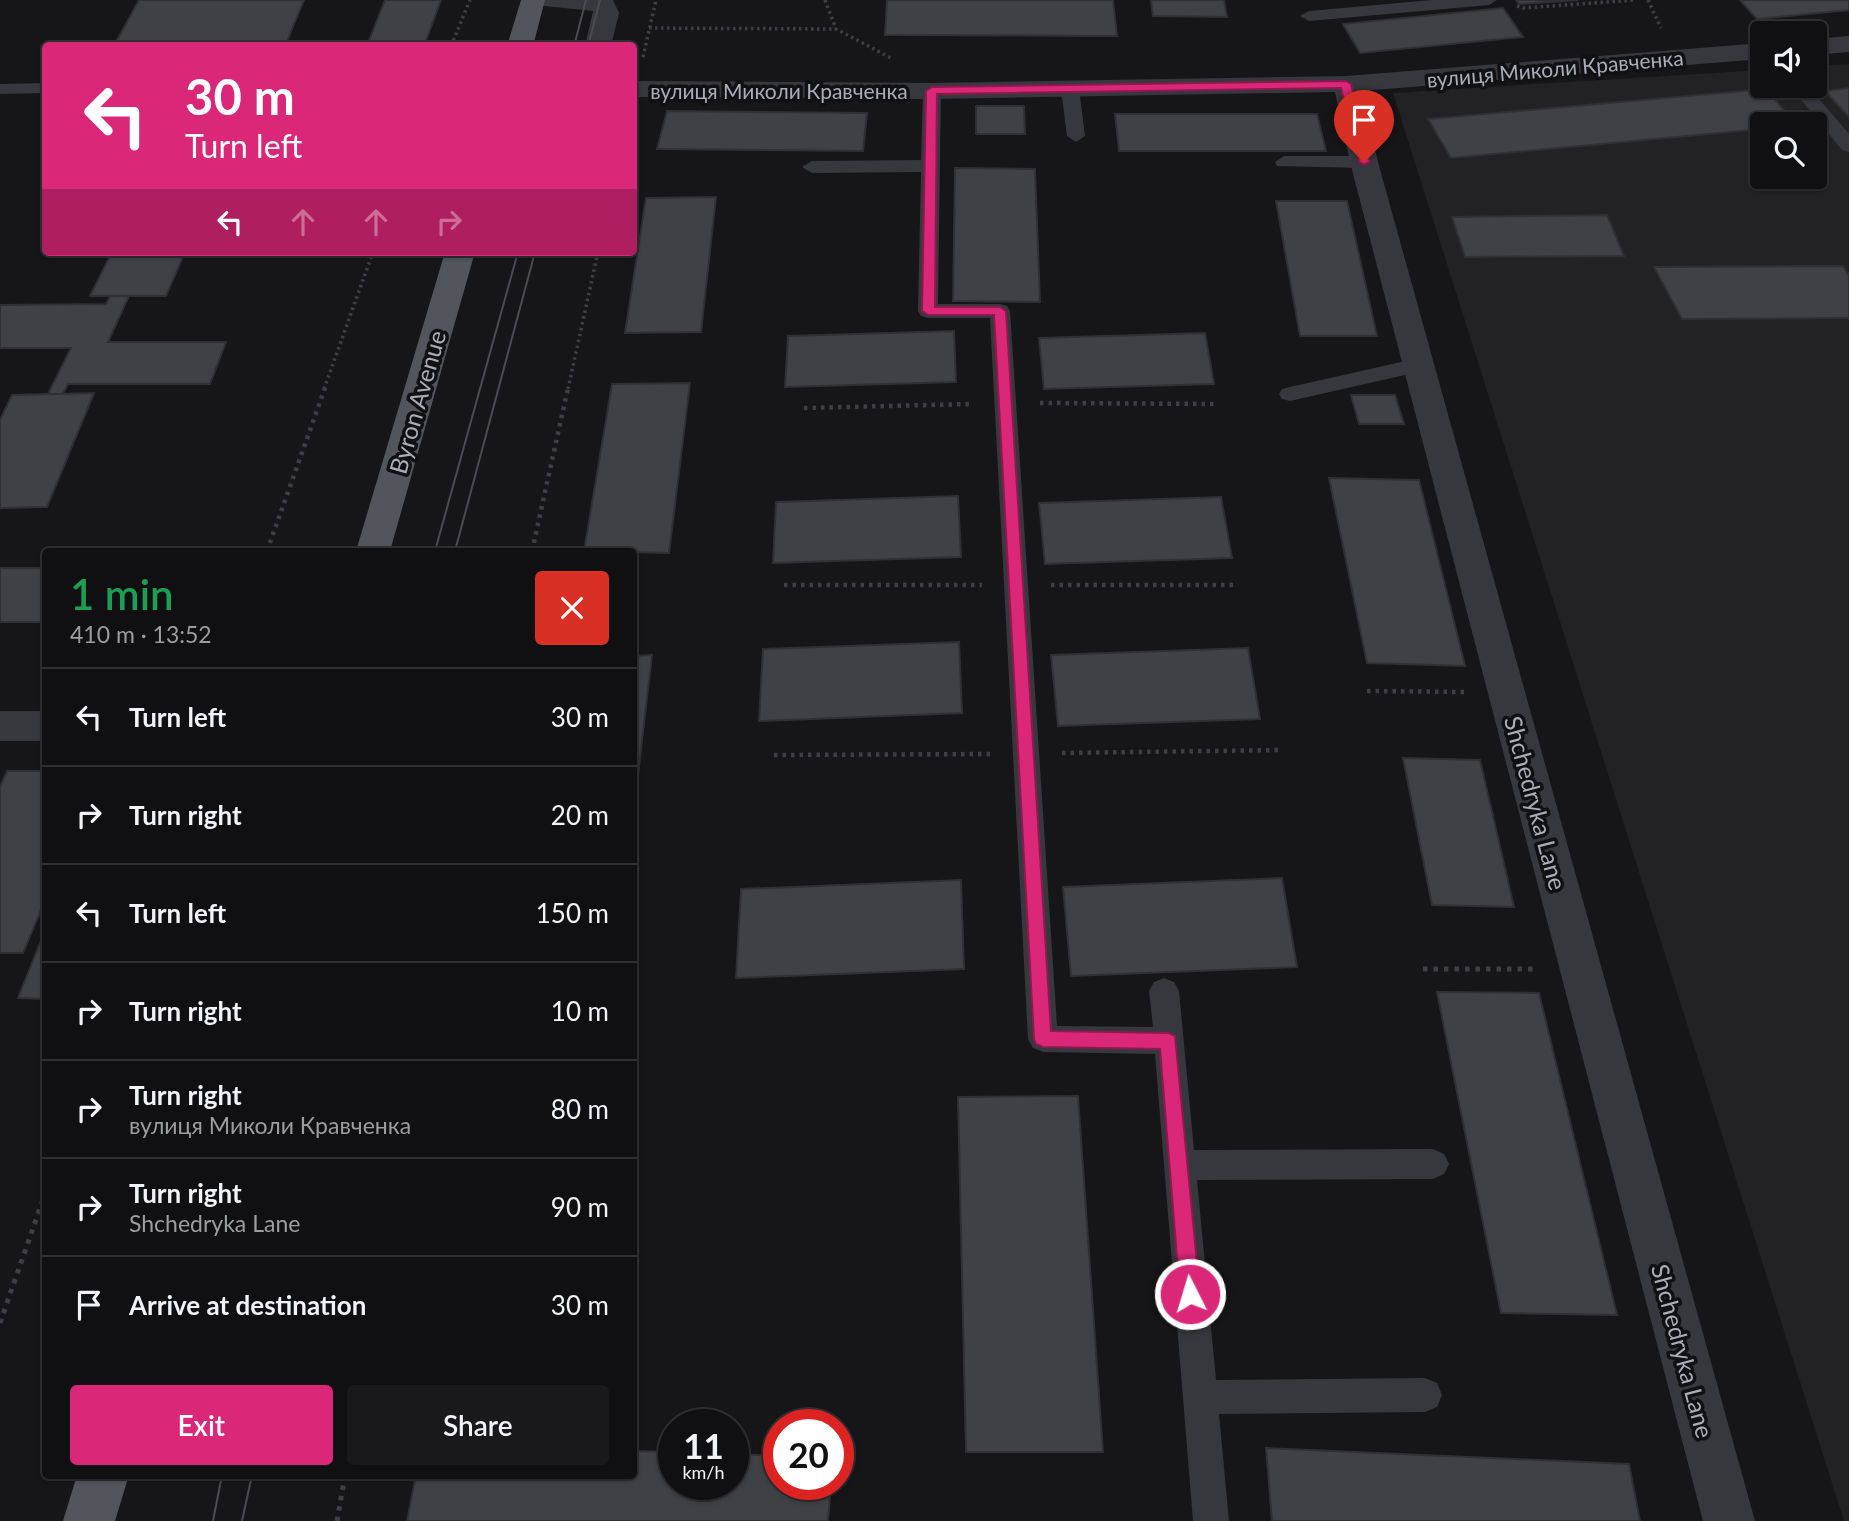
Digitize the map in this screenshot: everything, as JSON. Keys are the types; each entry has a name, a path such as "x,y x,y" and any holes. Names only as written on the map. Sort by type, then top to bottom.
{"main road":[{"path":"521,42 533,0"},
{"name":"Byron Avenue","path":"374,548 459,256"},
{"path":"89,1521 102,1479"}],"street":[{"path":"544,0 603,4 606,13 599,42"},
{"path":"1827,46 1849,44"},
{"name":"вулиця Миколи Кравченка","path":"637,89 932,91 1346,84 1750,52"},
{"name":"Shchedryka Lane","path":"1346,84 1364,162 1729,1521"},
{"path":"0,726 42,726"}],"lane":[{"path":"1309,16 1489,0"},
{"path":"0,89 42,88"},
{"path":"1070,89 1076,136"},
{"path":"932,91 928,311 1000,311 1043,1039 1169,1041"},
{"path":"1809,98 1849,146"},
{"path":"1284,162 1364,162"},
{"path":"812,167 932,166"},
{"path":"1290,394 1419,365"},
{"path":"1164,991 1211,1521"},
{"path":"1179,1165 1433,1164"},
{"path":"1199,1397 1426,1395"}],"path":[{"path":"453,42 470,0"},
{"path":"637,77 656,0"},
{"path":"825,0 836,29"},
{"path":"1510,3 1523,8 1635,0"},
{"path":"649,28 836,29 894,60"},
{"path":"268,548 372,256"},
{"path":"533,548 597,256"},
{"path":"1367,691 1506,693"},
{"path":"1423,969 1580,968"},
{"path":"0,1323 42,1202"},
{"path":"337,1521 344,1479"}],"shaded area":[{"path":"1849,64 1849,1521 1844,1521 1393,93 1750,71 1750,98 1827,98 1827,65"}],"building":[{"path":"139,0 304,0 287,42 116,42"},
{"path":"385,0 441,0 425,42 369,42"},
{"path":"887,0 1113,0 1117,36 885,35"},
{"path":"1151,0 1224,0 1227,17 1153,16"},
{"path":"1516,0 1578,0 1519,4"},
{"path":"1740,0 1849,0 1849,10 1757,19"},
{"path":"1503,8 1523,37 1360,53 1343,24"},
{"path":"1849,88 1849,117 1827,93 1827,91"},
{"path":"1750,90 1750,98 1774,98 1786,112 1750,112 1750,130 1451,158 1428,119"},
{"path":"976,106 1024,106 1025,134 976,134"},
{"path":"667,111 867,113 863,151 657,149"},
{"path":"1115,114 1317,114 1326,151 1119,151"},
{"path":"955,168 1035,169 1040,302 953,301"},
{"path":"716,197 701,332 625,333 646,198"},
{"path":"1276,201 1347,201 1377,336 1300,336"},
{"path":"1607,215 1624,256 1465,257 1452,217"},
{"path":"110,256 183,256 166,296 90,296"},
{"path":"1843,266 1849,276 1849,318 1682,319 1654,267"},
{"path":"110,296 129,296 108,342 226,342 210,384 68,384 63,394 48,394 71,348 0,348 0,305 106,304"},
{"path":"954,331 956,382 785,387 788,336"},
{"path":"1205,333 1214,384 1044,389 1039,338"},
{"path":"690,383 669,553 637,552 637,548 585,548 612,384"},
{"path":"94,393 47,507 0,508 0,420 12,395"},
{"path":"1351,395 1395,395 1404,424 1359,424"},
{"path":"1329,478 1419,480 1465,666 1367,663"},
{"path":"958,496 961,557 773,563 776,502"},
{"path":"1221,497 1232,558 1045,564 1039,503"},
{"path":"0,568 42,568 42,622 0,622"},
{"path":"959,642 962,713 759,721 763,649"},
{"path":"1248,648 1260,719 1058,726 1051,655"},
{"path":"652,655 637,783 637,656"},
{"path":"1403,758 1480,760 1514,907 1432,905"},
{"path":"7,771 42,771 42,908 23,953 0,953 0,787"},
{"path":"1282,878 1297,967 1071,976 1063,887"},
{"path":"961,880 964,969 736,978 741,889"},
{"path":"42,938 42,999 18,998"},
{"path":"1437,992 1539,993 1617,1315 1501,1313"},
{"path":"1078,1096 1103,1452 966,1452 958,1097"},
{"path":"1266,1448 1629,1464 1640,1521 1272,1521"},
{"path":"637,1451 658,1452 658,1500 749,1500 749,1455 763,1455 763,1500 830,1500 828,1521 407,1521 415,1479 637,1479"}],"tram line":[{"path":"575,42 586,0"},
{"path":"589,42 600,0"},
{"path":"436,548 517,256"},
{"path":"456,548 534,256"},
{"path":"213,1521 221,1479"},
{"path":"242,1521 251,1479"}],"route":[{"path":"1190,1294 1169,1041 1043,1039 1000,311 928,311 932,91 1346,84 1364,162"}]}
